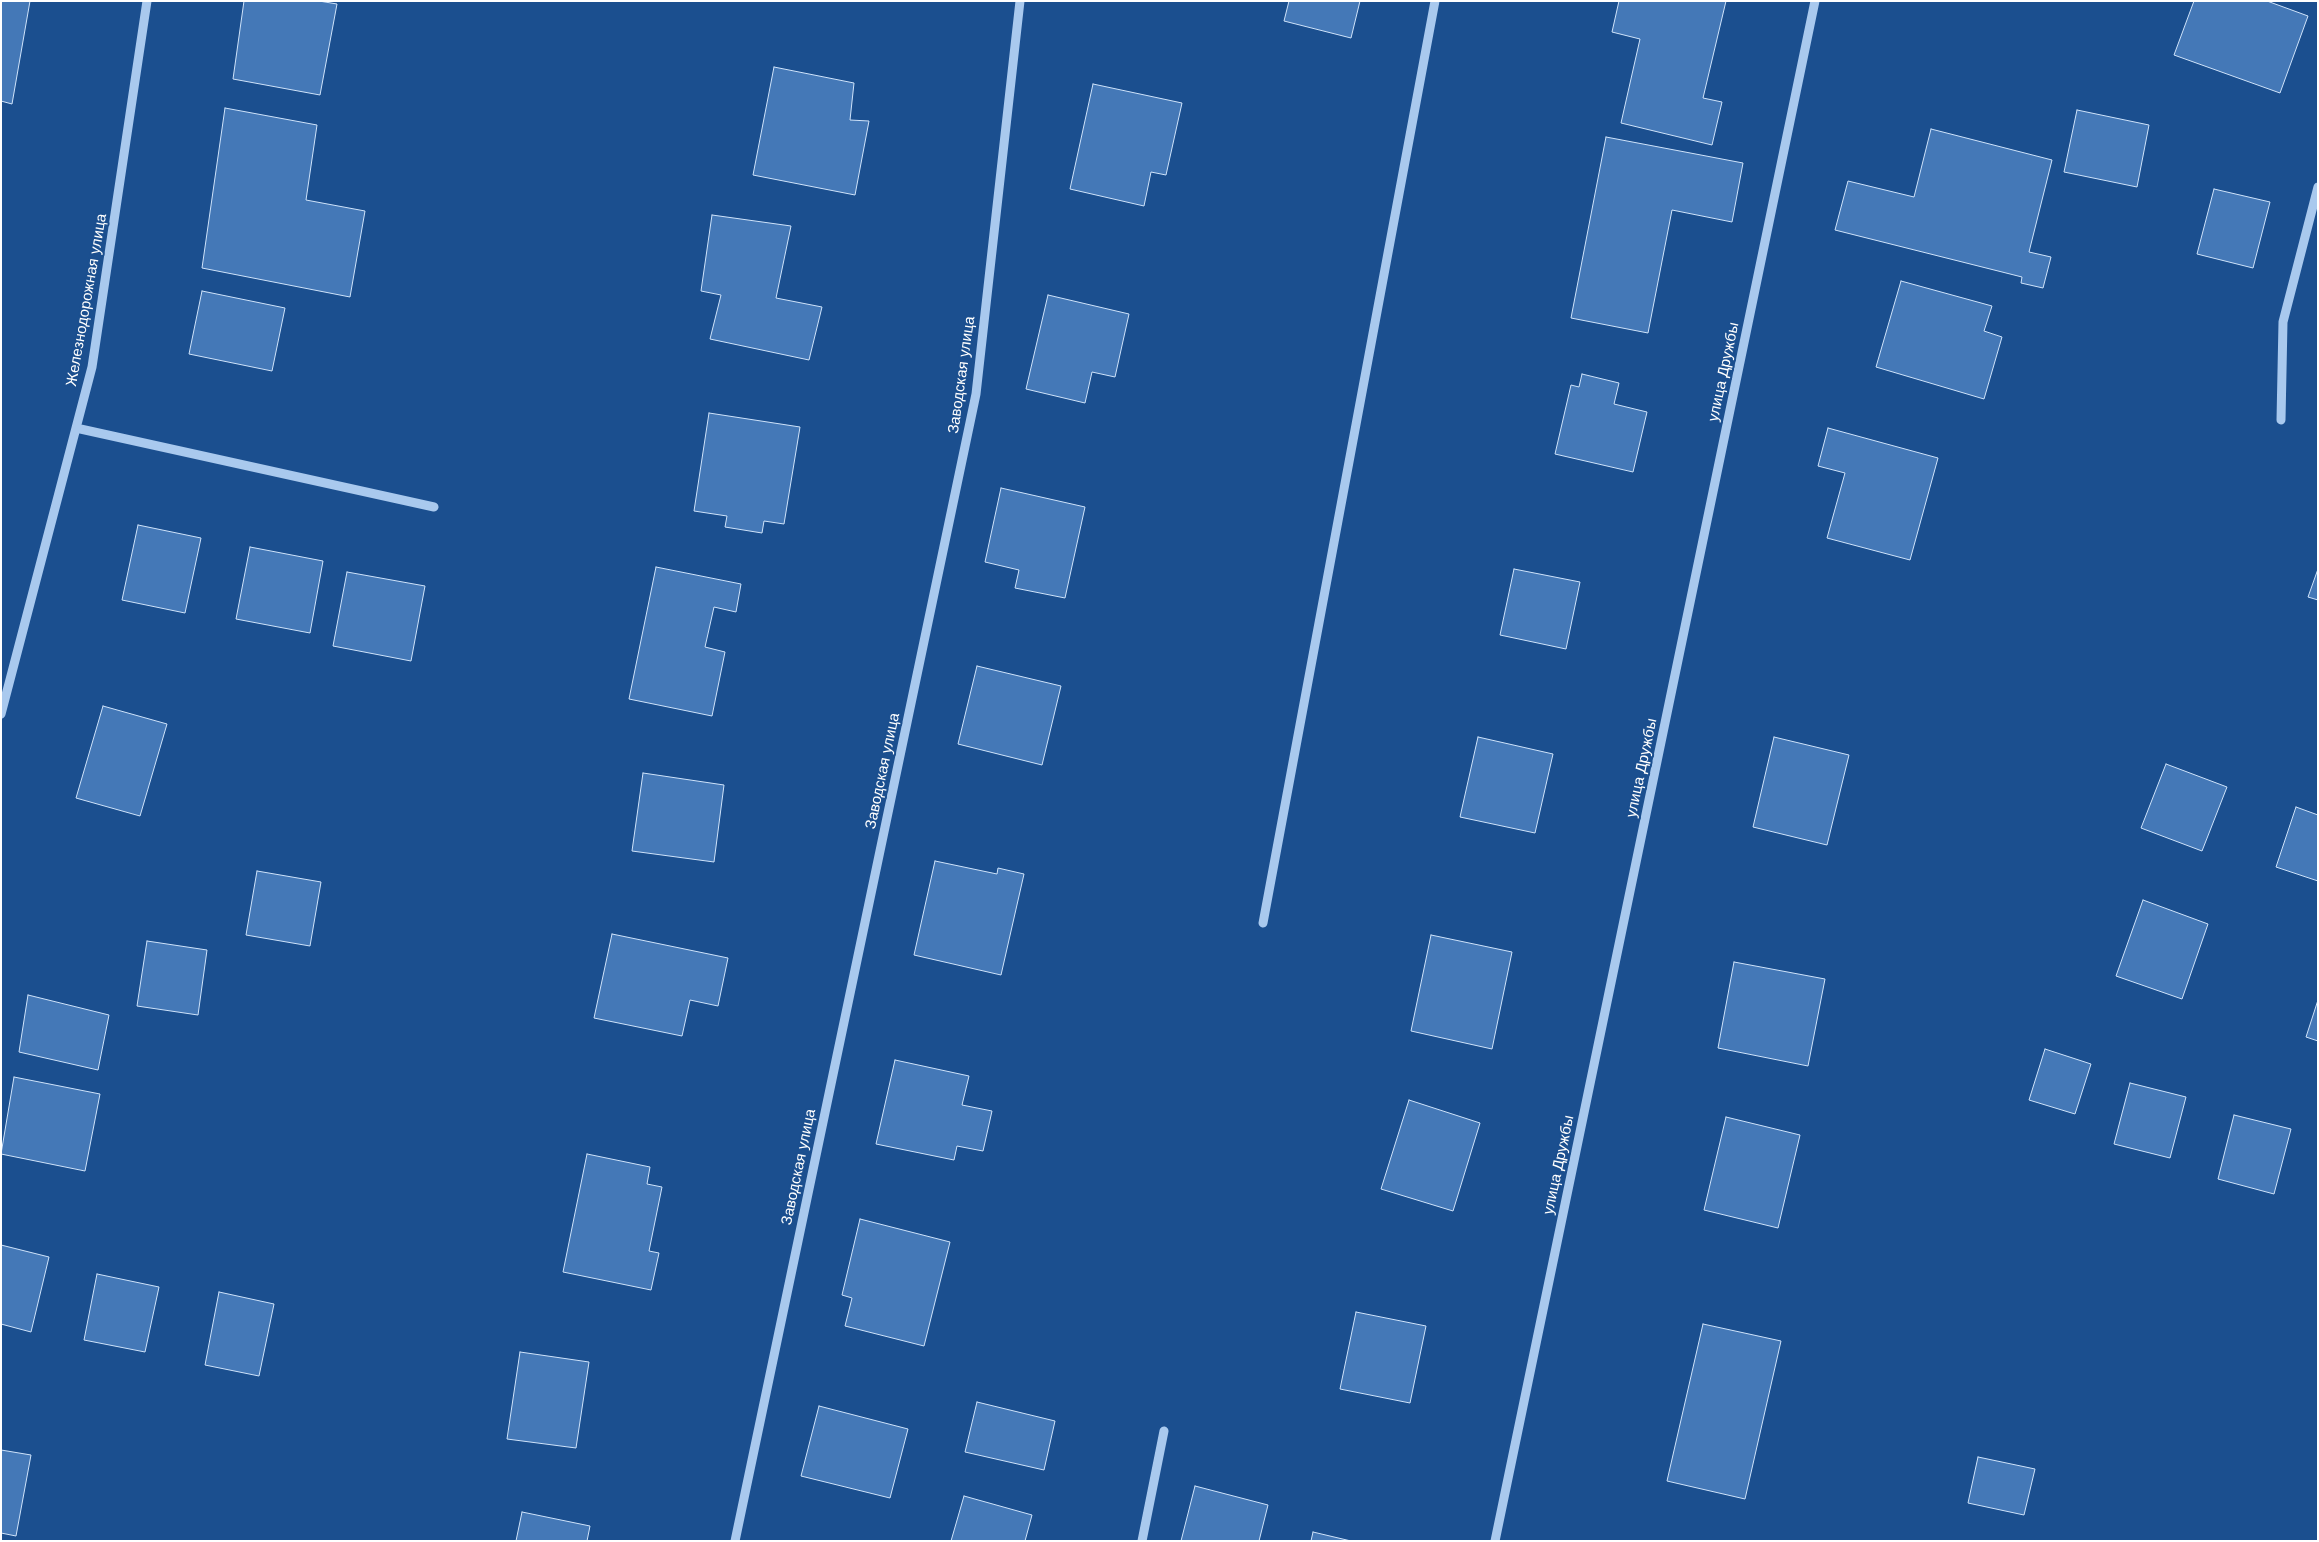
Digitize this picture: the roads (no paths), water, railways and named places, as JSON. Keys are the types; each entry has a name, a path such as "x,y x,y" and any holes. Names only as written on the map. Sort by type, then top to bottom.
{"street":[{"name":"Железнодорожная улица","path":"1,714 92,367 147,1"},
{"name":"Заводская улица","path":"735,1541 976,394 1020,1"},
{"path":"1263,923 1435,1"},
{"name":"улица Дружбы","path":"1495,1541 1815,1"},
{"path":"2281,420 2283,322 2318,186"},
{"path":"76,428 434,507"},
{"path":"1142,1541 1164,1431"}]}
